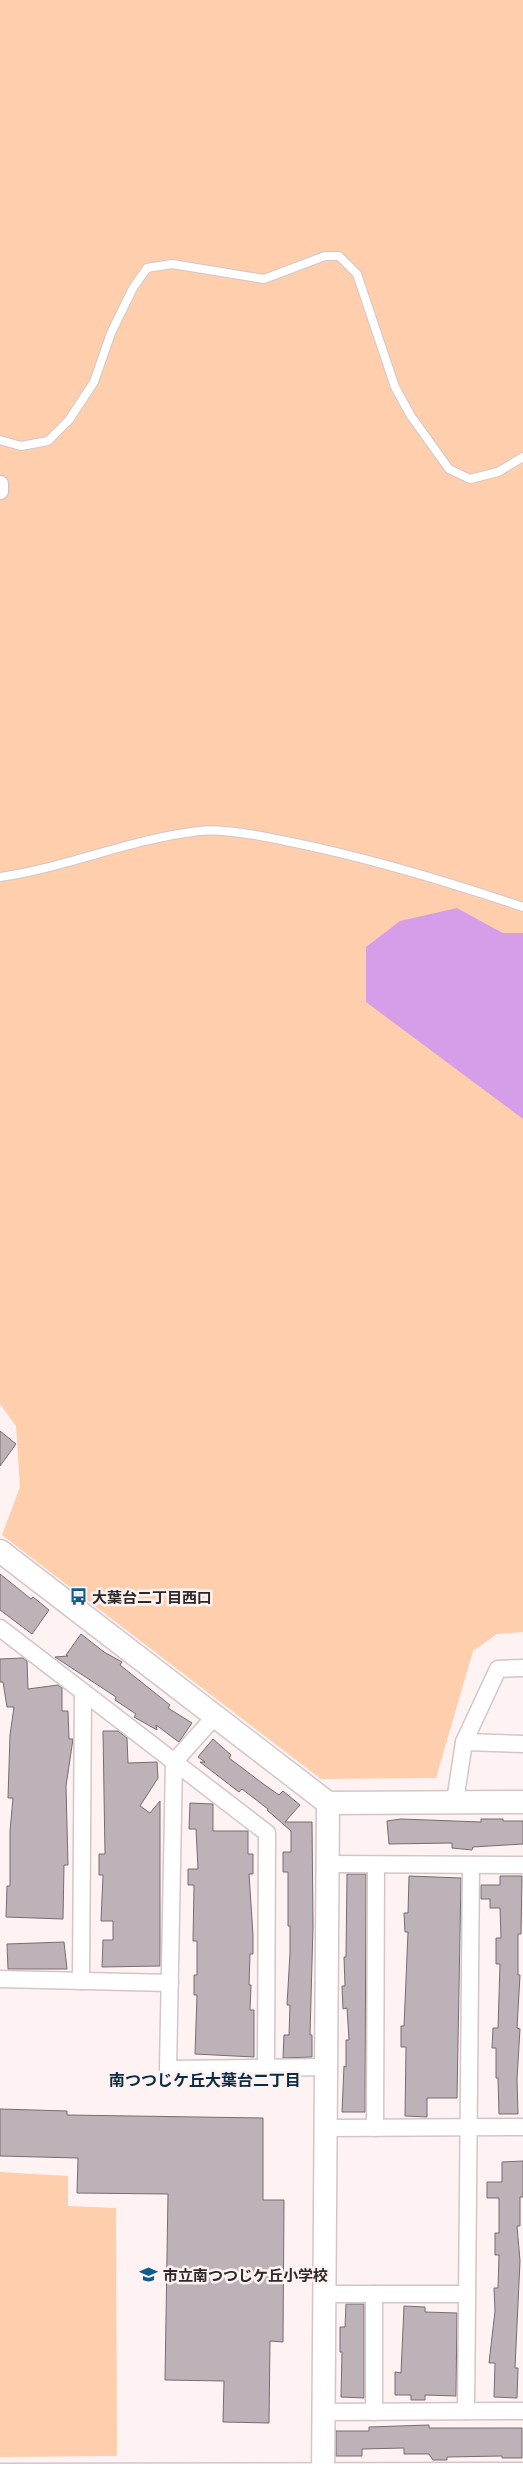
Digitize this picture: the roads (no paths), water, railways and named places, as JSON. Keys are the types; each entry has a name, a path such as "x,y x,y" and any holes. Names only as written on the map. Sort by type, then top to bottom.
{"street":[{"path":"0,484 0,491"},
{"path":"0,1551 216,1715 328,1803 523,1802"},
{"path":"0,1628 267,1833 266,2068"},
{"path":"455,1801 464,1742 498,1669 523,1668"},
{"path":"82,1981 83,1692"},
{"path":"216,1715 174,1762 168,2069 326,2067"},
{"path":"464,1742 523,1744"},
{"path":"323,2477 328,1803"},
{"path":"328,1864 523,1865"},
{"path":"374,2128 376,1864"},
{"path":"466,2411 471,1865"},
{"path":"0,1979 170,1983"},
{"path":"326,2128 523,2127"},
{"path":"324,2294 467,2294"},
{"path":"374,2294 374,2412"},
{"path":"323,2412 523,2411"},
{"path":"0,2475 323,2477 523,2474"}],"lane":[{"path":"0,440 20,446 48,441 69,420 94,382 111,333 133,288 147,268 172,264 264,279 325,256 339,256 357,274 395,387 410,416 449,469 470,479 498,472 523,457"},
{"path":"0,877 25,873 149,840 202,830 256,835 315,847 367,860 523,907"}],"place":[{"name":"大葉台二丁目西口","path":"78,1597"},
{"name":"市立南つつじケ丘小学校","path":"149,2275"}],"district":[{"name":"南つつじケ丘大葉台二丁目","path":"205,2079"}]}
